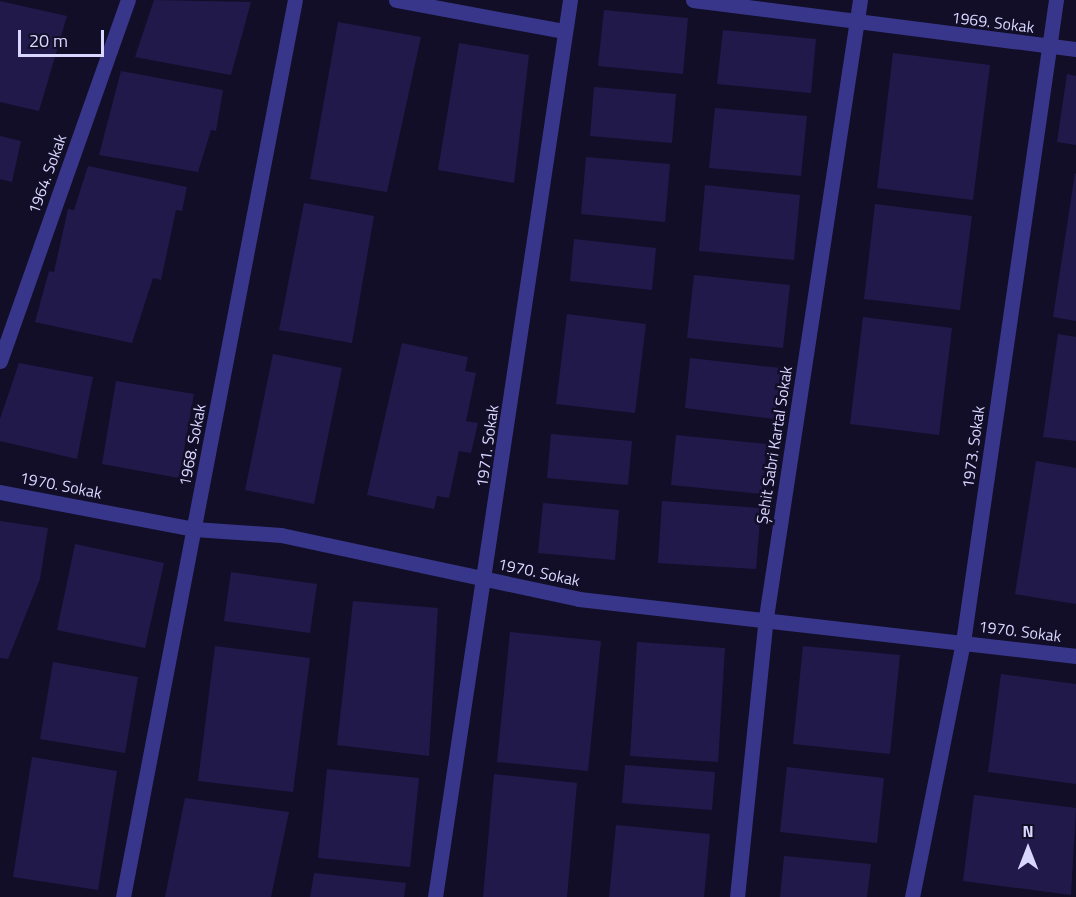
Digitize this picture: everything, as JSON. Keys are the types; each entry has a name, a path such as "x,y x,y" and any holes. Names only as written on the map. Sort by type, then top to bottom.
{"street":[{"name":"1964. Sokak","path":"0,361 128,0"},
{"name":"1968. Sokak","path":"123,897 295,0"},
{"path":"396,0 563,31"},
{"name":"1971. Sokak","path":"435,897 487,579 563,31 570,0"},
{"name":"1969. Sokak","path":"693,0 856,23 1076,49"},
{"name":"Şehit Sabri Kartal Sokak","path":"737,897 766,617 860,0"},
{"name":"1973. Sokak","path":"912,897 963,642 1056,0"},
{"name":"1970. Sokak","path":"0,492 194,529 281,536 579,599 766,617 1076,656"}],"building":[{"path":"154,0 251,2 231,75 135,57"},
{"path":"0,1 67,16 39,111 0,102"},
{"path":"604,10 688,18 683,74 598,66"},
{"path":"338,22 421,37 387,192 310,179"},
{"path":"723,30 816,39 811,93 717,84"},
{"path":"459,43 529,55 514,183 438,170"},
{"path":"893,53 990,65 973,200 877,188"},
{"path":"121,71 223,90 216,131 211,130 198,172 99,155"},
{"path":"1067,74 1076,76 1076,145 1057,142"},
{"path":"594,87 676,94 672,143 590,136"},
{"path":"715,108 807,116 801,176 709,168"},
{"path":"0,136 21,141 12,182 0,179"},
{"path":"586,157 670,164 665,222 581,214"},
{"path":"88,166 187,187 182,211 176,210 161,280 153,278 132,343 35,322 49,271 54,272 68,209 74,210"},
{"path":"1076,174 1076,321 1053,317"},
{"path":"705,185 800,195 794,260 699,251"},
{"path":"304,203 374,216 352,343 279,330"},
{"path":"875,204 972,216 960,310 864,299"},
{"path":"574,239 656,248 652,290 570,281"},
{"path":"694,275 790,285 783,348 687,338"},
{"path":"567,314 646,324 635,413 556,404"},
{"path":"863,317 952,328 939,435 850,424"},
{"path":"1058,334 1076,337 1076,441 1043,437"},
{"path":"402,343 468,357 465,371 476,373 466,421 478,423 471,453 459,451 449,498 437,496 434,509 367,495"},
{"path":"273,354 342,368 314,504 245,490"},
{"path":"690,358 781,368 775,419 685,408"},
{"path":"19,363 93,377 77,459 0,441 0,419"},
{"path":"116,381 194,394 179,478 102,464"},
{"path":"551,434 632,441 628,485 547,478"},
{"path":"676,435 767,444 762,494 671,485"},
{"path":"1036,461 1076,468 1076,604 1015,594"},
{"path":"662,501 761,508 756,569 658,563"},
{"path":"543,503 619,510 615,560 538,553"},
{"path":"0,521 48,528 40,579 8,659 0,658"},
{"path":"75,544 164,563 145,648 57,630"},
{"path":"231,572 317,584 310,633 224,621"},
{"path":"353,601 438,608 429,756 337,745"},
{"path":"510,632 601,641 588,771 497,762"},
{"path":"637,642 725,648 718,762 630,756"},
{"path":"215,646 310,658 293,792 198,781"},
{"path":"803,646 900,655 890,754 793,744"},
{"path":"53,662 138,677 125,753 40,739"},
{"path":"1001,674 1076,684 1076,784 988,772"},
{"path":"32,757 117,771 98,890 13,877"},
{"path":"625,765 715,772 712,810 622,803"},
{"path":"787,767 884,778 877,843 780,832"},
{"path":"327,769 419,778 410,867 318,858"},
{"path":"494,774 577,783 567,897 483,897"},
{"path":"974,795 1076,808 1071,895 963,881"},
{"path":"185,798 289,812 271,897 165,897"},
{"path":"616,825 710,834 704,897 609,897"},
{"path":"784,856 871,864 867,897 780,897"},
{"path":"314,873 406,883 404,897 310,897"}]}
